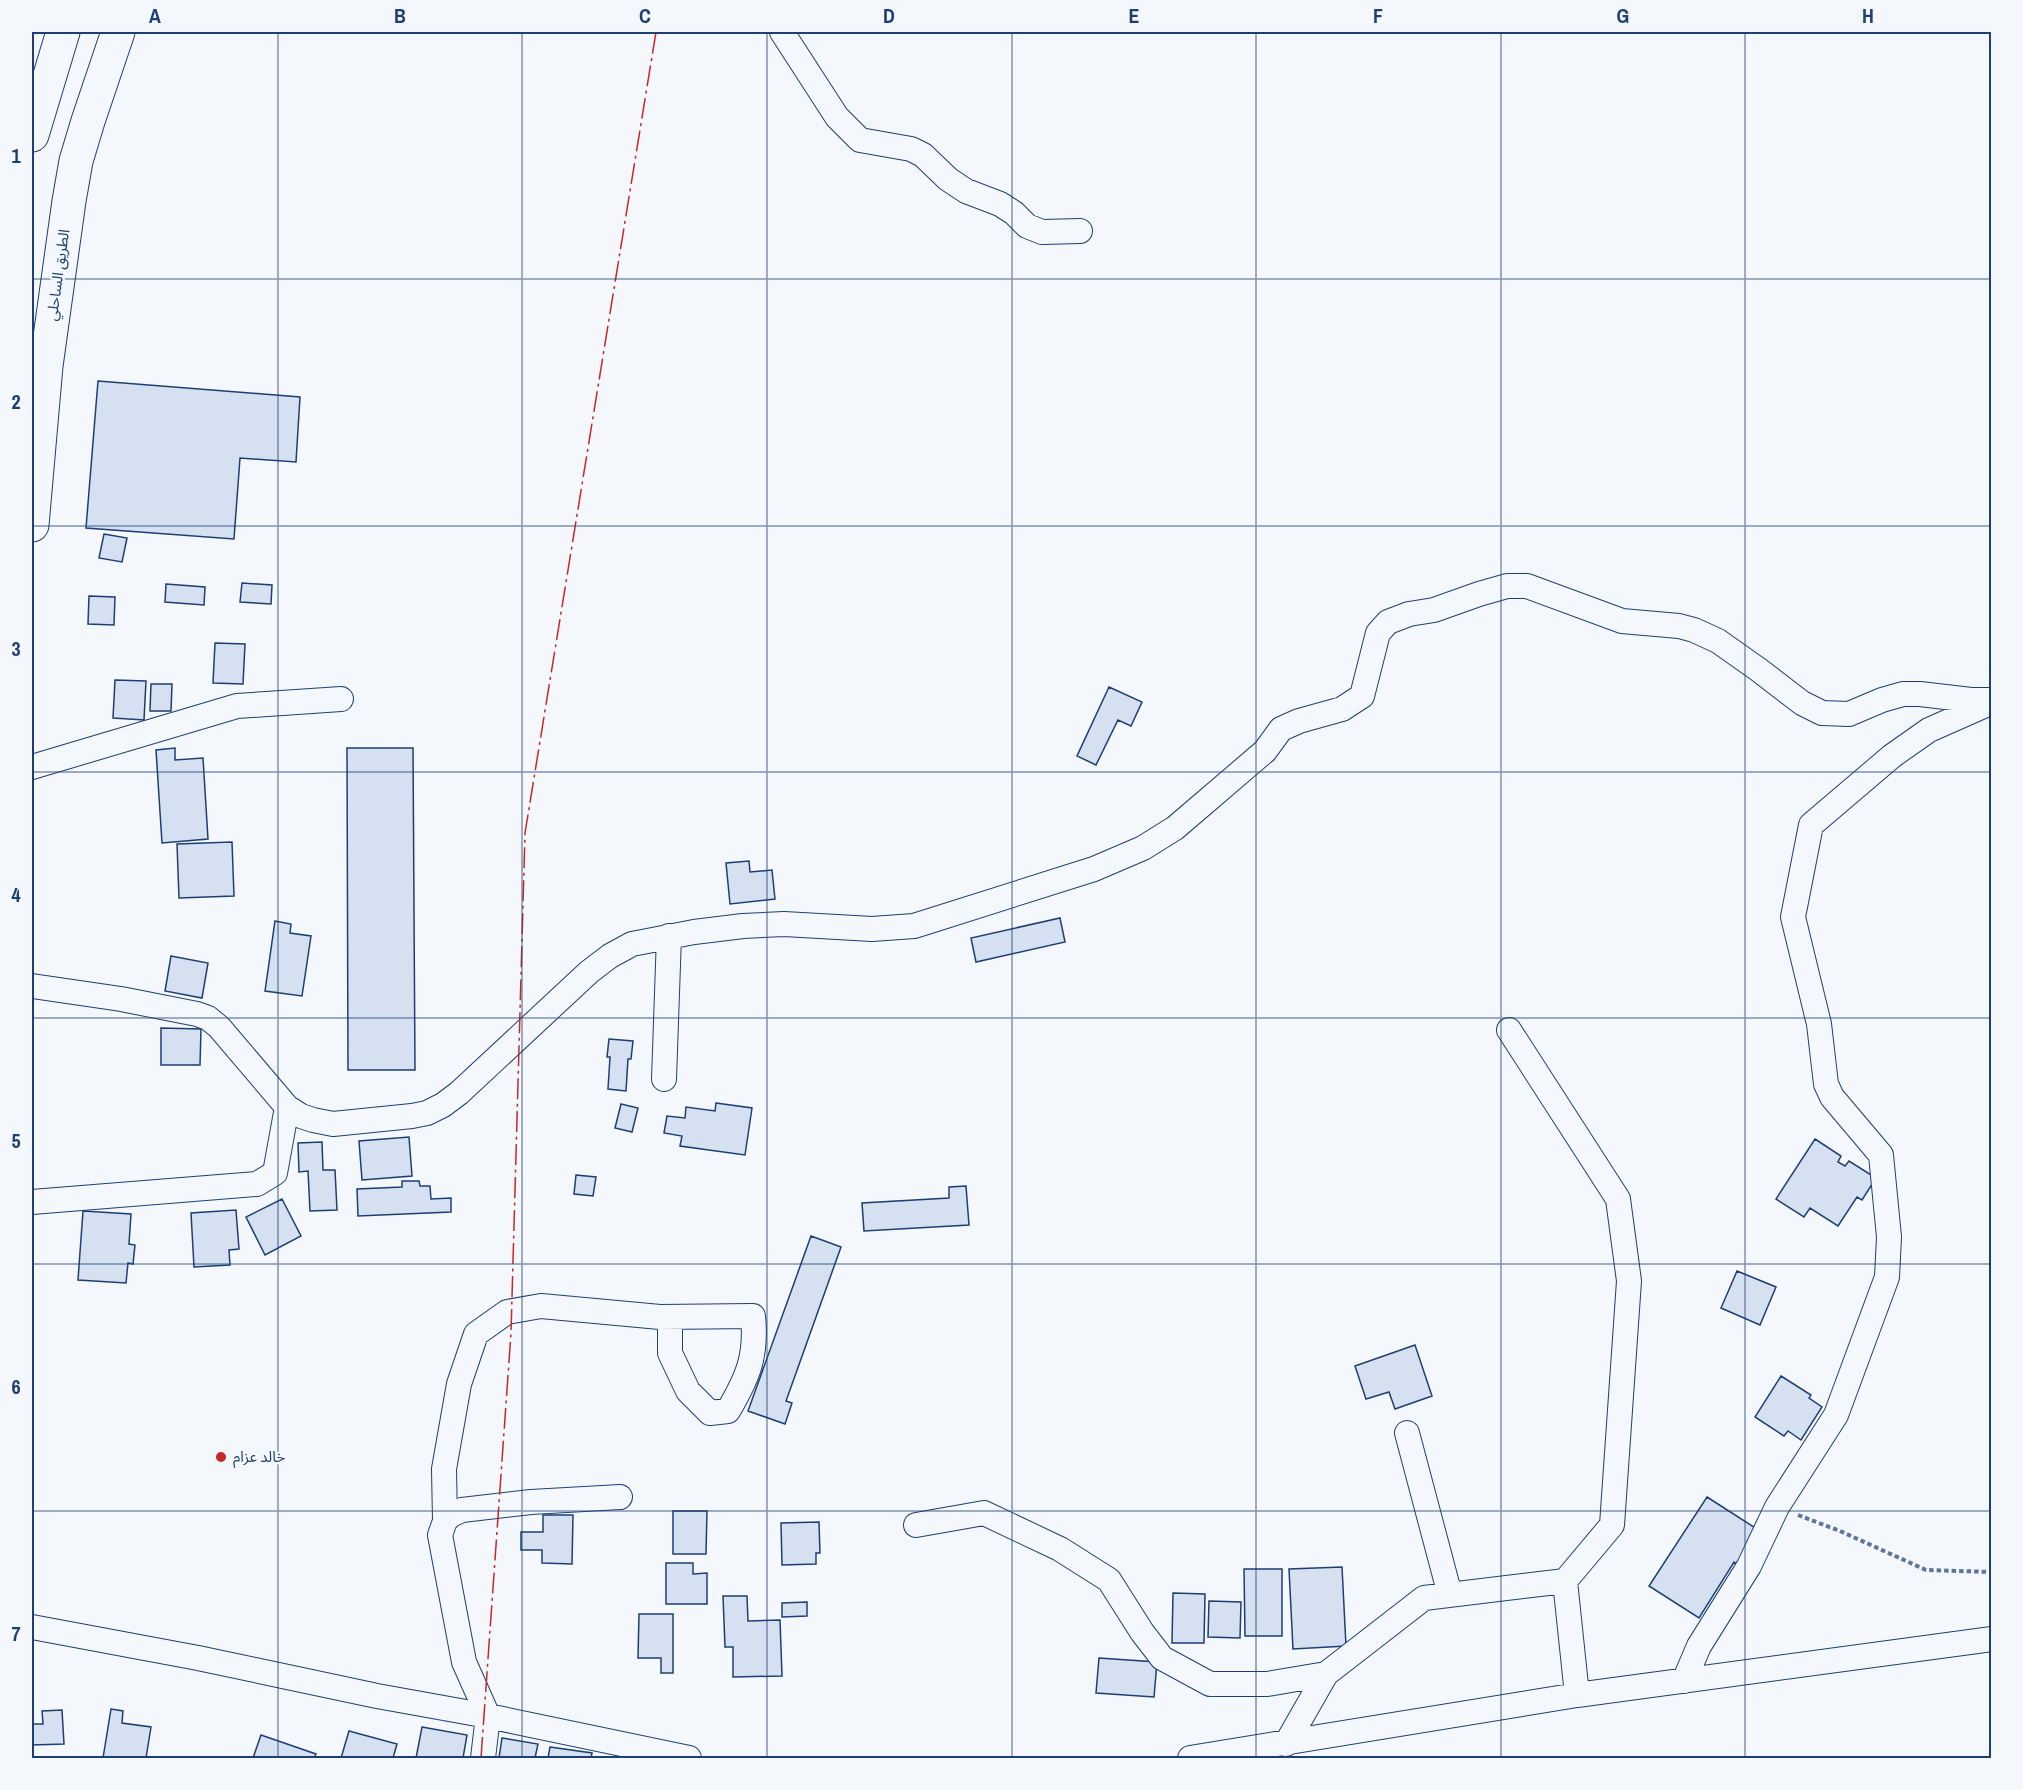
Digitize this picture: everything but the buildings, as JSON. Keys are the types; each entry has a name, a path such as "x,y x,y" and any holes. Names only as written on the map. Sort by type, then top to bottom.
{"highway":[{"path":"32,135 63,32"},
{"name":"الطريق الساحلي","path":"32,525 46,366 69,201 76,161 109,53 118,32"}],"street":[{"path":"782,32 837,117 860,140 910,149 923,155 948,179 966,191 1000,204 1014,213 1027,226 1042,232 1080,231"},
{"path":"32,986 121,999 208,1018 219,1027 287,1107 302,1116 333,1124 427,1113 459,1093 589,972 610,956 632,944 669,936 743,926 784,924 872,929 914,926 1044,886 1104,865 1143,848 1175,828 1265,751 1281,729 1299,721 1342,709 1362,696 1378,633 1388,622 1409,614 1434,610 1507,586 1527,586 1622,621 1679,626 1694,630 1718,642 1802,703 1822,713 1849,714 1903,694 1992,701"},
{"path":"32,767 237,706 341,699"},
{"path":"1684,1681 1699,1646 1749,1566 1778,1507 1836,1415 1887,1277 1889,1247 1881,1155 1832,1097 1826,1084 1818,1024 1793,917 1811,825 1892,756 1929,730 1992,701"},
{"path":"664,1079 669,936"},
{"path":"1286,1744 1326,1674 1424,1598 1565,1581 1612,1525 1629,1281 1618,1199 1509,1030"},
{"path":"32,1202 257,1184 275,1173 287,1107"},
{"path":"483,1758 488,1716 464,1662 440,1535 445,1521 444,1469 459,1384 476,1334 507,1312 541,1306 670,1318 670,1353 688,1391 710,1413 728,1411 746,1380 755,1339 753,1316 660,1317"},
{"path":"1407,1433 1450,1595"},
{"path":"445,1521 462,1510 531,1502 620,1497"},
{"path":"916,1525 984,1513 1060,1549 1109,1580 1142,1632 1162,1658 1210,1684 1267,1684 1326,1674"},
{"path":"1565,1581 1578,1695"},
{"path":"32,1627 198,1658 689,1758"},
{"path":"1190,1758 1223,1756 1578,1695 1992,1639"}],"path":[{"path":"1778,1507 1840,1531 1926,1570 1992,1572"}],"power":[{"path":"481,1758 511,1333 525,833 656,32"}],"place":[{"name":"خالد عزام","path":"221,1457"}]}
